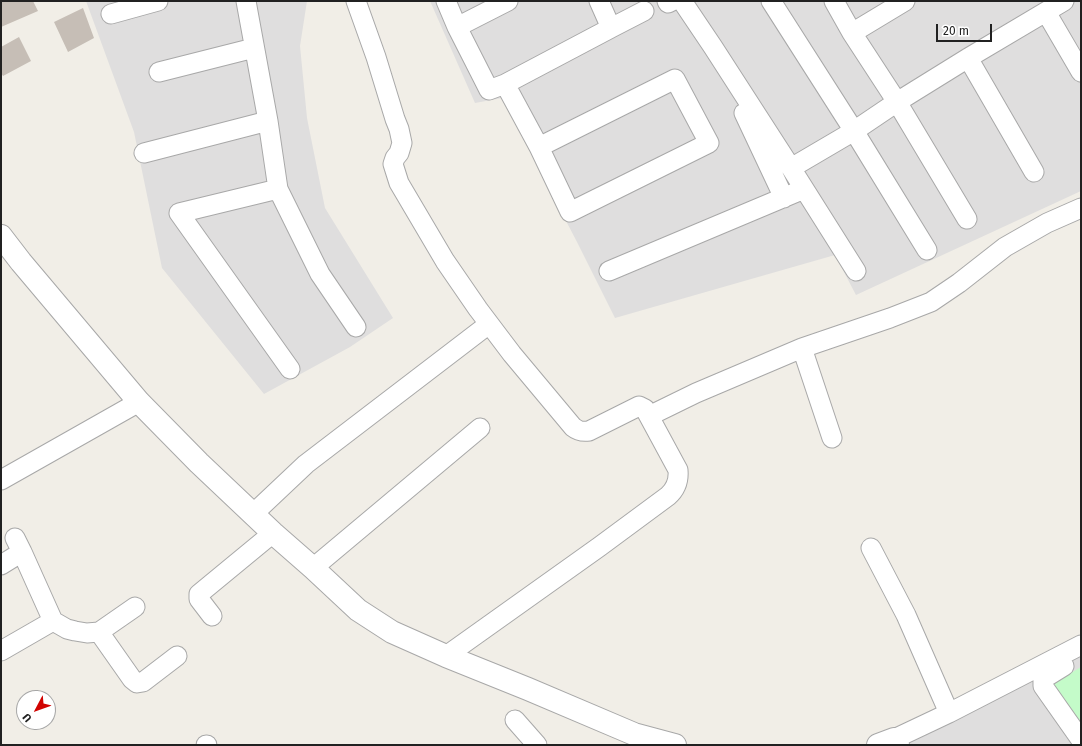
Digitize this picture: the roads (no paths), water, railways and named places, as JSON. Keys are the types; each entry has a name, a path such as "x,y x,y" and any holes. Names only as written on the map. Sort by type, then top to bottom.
{"street":[{"path":"111,14 158,1"},
{"path":"246,1 268,121 278,189 320,274 356,327"},
{"path":"356,1 399,129 402,143 393,164 399,183 445,261 516,360 569,422 578,430 584,432 589,431 639,406 645,409 678,470 679,478 674,491 668,496 446,656"},
{"path":"446,1 489,90 505,84 644,11"},
{"path":"457,26 508,1"},
{"path":"599,1 611,28"},
{"path":"667,1 668,3 672,1"},
{"path":"682,1 856,271"},
{"path":"771,1 854,131 927,250"},
{"path":"834,1 852,34 897,102 966,219"},
{"path":"852,34 905,1"},
{"path":"791,168 854,131 897,102 968,58 1064,1"},
{"path":"1046,12 1081,72"},
{"path":"713,47 784,198"},
{"path":"159,72 254,48"},
{"path":"968,58 1034,172"},
{"path":"505,84 539,147 570,212 709,143 675,78 539,147"},
{"path":"144,153 268,121"},
{"path":"278,189 179,213 290,368"},
{"path":"609,271 804,189"},
{"path":"649,416 696,393 802,348 890,318 931,302 959,283 1005,247 1047,223 1081,208"},
{"path":"1,236 21,262 139,402 199,463 273,534 313,568 358,610 392,632 446,656 634,734 675,745"},
{"path":"253,514 306,464 489,324"},
{"path":"802,348 832,438"},
{"path":"1,480 139,402"},
{"path":"313,568 480,428"},
{"path":"212,616 198,599 199,594 273,534"},
{"path":"1,565 18,545 53,621 67,629 87,633 99,632 135,607"},
{"path":"872,548 906,616 949,713"},
{"path":"1,650 53,621"},
{"path":"99,632 132,680 137,683 143,682 177,656"},
{"path":"890,743 1081,645"},
{"path":"1081,656 1043,679 1043,686 1081,740"},
{"path":"514,720 537,745"}]}
